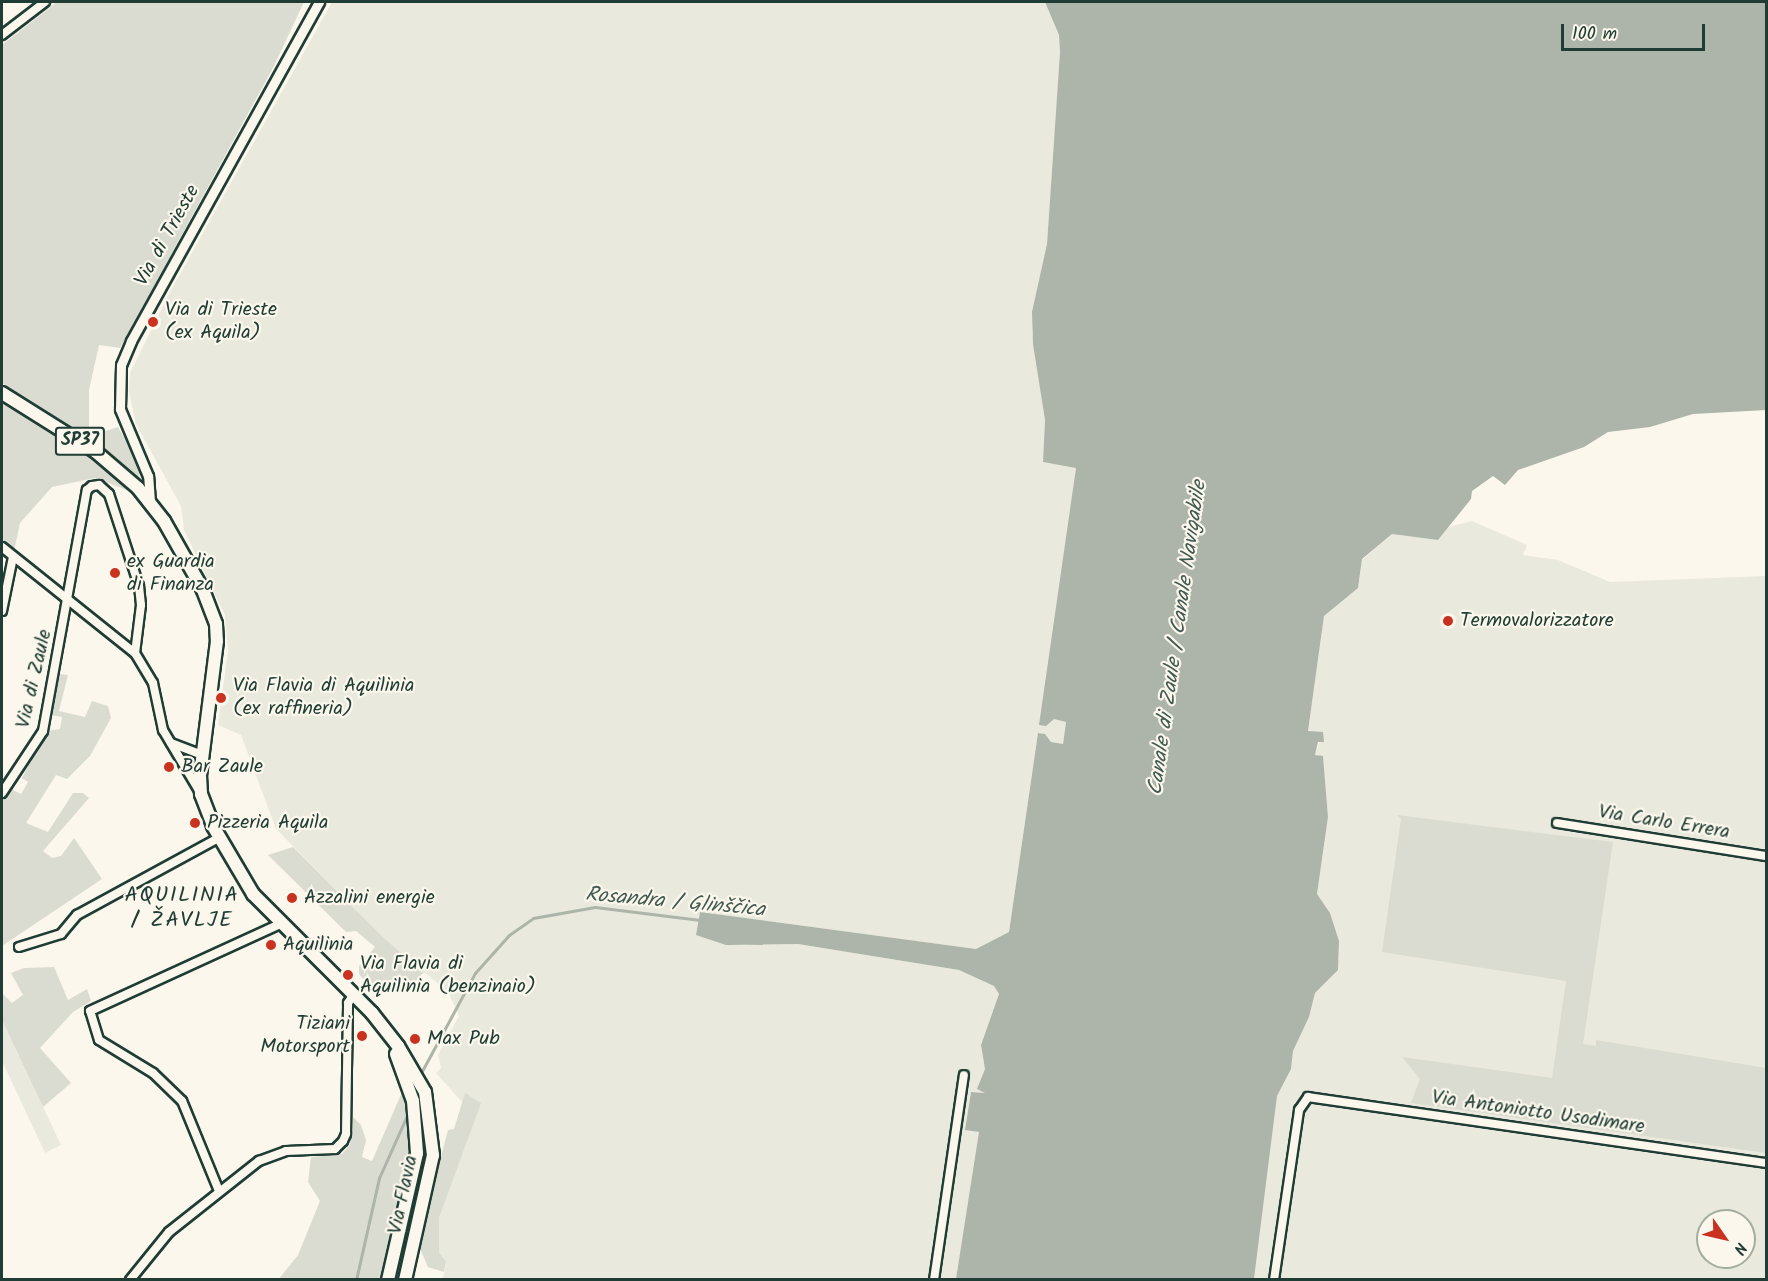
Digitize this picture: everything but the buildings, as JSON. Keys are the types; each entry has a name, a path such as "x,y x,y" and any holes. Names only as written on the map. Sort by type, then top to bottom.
{"main road":[{"name":"SP37","path":"2,393 96,452 150,502 195,574 216,624 202,755 201,794 218,838 253,894 280,924 354,994 385,1028"},
{"name":"Via Flavia","path":"385,1028 421,1083 429,1105 433,1155 405,1280"},
{"name":"Via Flavia","path":"385,1028 414,1101 417,1153 388,1280"}],"street":[{"path":"2,35 45,2"},
{"name":"Via di Trieste","path":"150,502 148,476 120,409 121,365 135,332 318,3"},
{"name":"Via di Zaule","path":"2,793 43,731 87,490 99,485 109,494 139,586 141,605 135,653"},
{"path":"2,547 68,597 135,653 153,683 163,730 201,794"},
{"path":"2,611 13,557"},
{"path":"170,742 202,755"},
{"name":"Via Carlo Errera","path":"1557,823 1767,856"},
{"path":"19,947 61,934 77,915 218,838"},
{"path":"219,1191 182,1101 153,1073 99,1040 90,1011 280,924"},
{"path":"130,1280 169,1232 219,1191 270,1155 335,1149 343,1141 346,1134 348,1003 354,994"},
{"path":"934,1280 964,1075"},
{"name":"Via Antoniotto Usodimare","path":"1274,1280 1299,1110 1305,1099 1312,1097 1767,1163"}],"shaded area":[{"path":"57,2 304,2 273,68 120,348 99,345 89,390 89,430 106,431 118,427 138,462 140,482 82,433 2,383 2,45"},
{"path":"332,2 1045,2 1059,35 1060,52 1047,244 1032,331 1045,420 1043,462 1076,467 1054,719 1066,721 1063,744 1051,742 1045,734 1038,733 1009,932 976,949 700,912 696,934 726,945 798,944 959,970 994,986 999,994 981,1045 985,1069 978,1089 986,1090 985,1093 971,1092 965,1130 980,1132 956,1279 443,1279 446,1263 439,1252 439,1218 464,1142 463,1103 436,1073 441,1068 438,1055 459,1016 448,992 384,938 276,829 241,735 218,725 228,651 225,615 184,530 181,506 136,424 129,392 130,373 170,292"},
{"path":"2,403 97,463 132,492 95,478 52,487 20,523 14,551 2,538"},
{"path":"1472,521 1527,545 1523,555 1558,560 1610,582 1766,576 1766,1279 1254,1280 1277,1096 1291,1069 1293,1051 1309,1017 1315,993 1338,970 1339,941 1330,913 1317,895 1328,817 1323,757 1315,755 1323,733 1308,731 1324,616 1358,588 1362,560 1392,534 1438,540 1449,527"},
{"path":"60,674 68,675 59,711 85,717 92,701 108,706 111,718 90,756 67,779 56,775 26,823 48,832 73,793 83,793 89,798 43,851 52,858 61,856 74,838 102,879 2,946 2,799 11,789 21,794 28,782 22,778 47,731 60,729 62,717 51,715"},
{"path":"1397,815 1613,842 1583,1044 1596,1046 1596,1040 1766,1068 1766,1153 1411,1103 1420,1079 1402,1057 1552,1078 1566,981 1382,952 1401,819"},
{"path":"293,847 384,938 424,972 407,990 396,979 378,997 359,974 359,966 375,947 356,931 346,932 268,855"},
{"path":"54,967 68,1000 87,989 91,1001 73,1012 40,1048 71,1083 43,1107 2,1020 2,993 12,1003 23,995 11,973 24,968"},
{"path":"2,1020 61,1145 45,1153 2,1061"},
{"path":"403,1090 411,1120 410,1156 381,1279 278,1280 298,1255 320,1201 308,1182 311,1157 342,1154 350,1145 353,1117 361,1125 366,1140 362,1157 372,1161"},
{"path":"465,1093 481,1103 439,1218 439,1252 446,1262 444,1272 428,1267 418,1244 448,1130 454,1129"}],"water":[{"name":"Canale di Zaule / Canale Navigabile","path":"1045,2 1766,2 1766,410 1693,414 1650,427 1608,432 1584,447 1518,470 1505,485 1493,476 1472,491 1471,499 1438,540 1392,534 1362,559 1358,588 1324,616 1308,731 1323,732 1324,742 1318,742 1315,755 1323,756 1328,817 1317,894 1330,913 1339,941 1338,970 1315,993 1309,1017 1293,1051 1291,1069 1277,1096 1254,1279 956,1279 979,1132 965,1130 971,1092 985,1093 977,1089 985,1069 981,1045 999,994 994,986 959,970 798,944 726,945 696,935 700,912 976,949 1009,932 1038,733 1045,734 1051,742 1063,744 1066,722 1054,719 1046,726 1039,725 1076,468 1043,462 1045,420 1033,344 1032,312 1047,244 1060,52 1059,35"}],"waterway":[{"name":"Rosandra / Glinščica","path":"422,1071 475,973 509,935 533,918 595,907 700,920"},
{"name":"Rosandra / Glinščica","path":"356,1280 379,1178 409,1111"}],"place":[{"name":"Via di Trieste (ex Aquila)","path":"153,322"},
{"name":"ex Guardia di Finanza","path":"115,573"},
{"name":"Termovalorizzatore","path":"1448,621"},
{"name":"Via Flavia di Aquilinia (ex raffineria)","path":"221,698"},
{"name":"Bar Zaule","path":"169,767"},
{"name":"Pizzeria Aquila","path":"195,823"},
{"name":"Azzalini energie","path":"292,898"},
{"name":"Aquilinia","path":"271,945"},
{"name":"Via Flavia di Aquilinia (benzinaio)","path":"348,975"},
{"name":"Tiziani Motorsport","path":"362,1036"},
{"name":"Max Pub","path":"415,1039"}],"district":[{"name":"AQUILINIA / ŽAVLJE","path":"182,908"}]}
